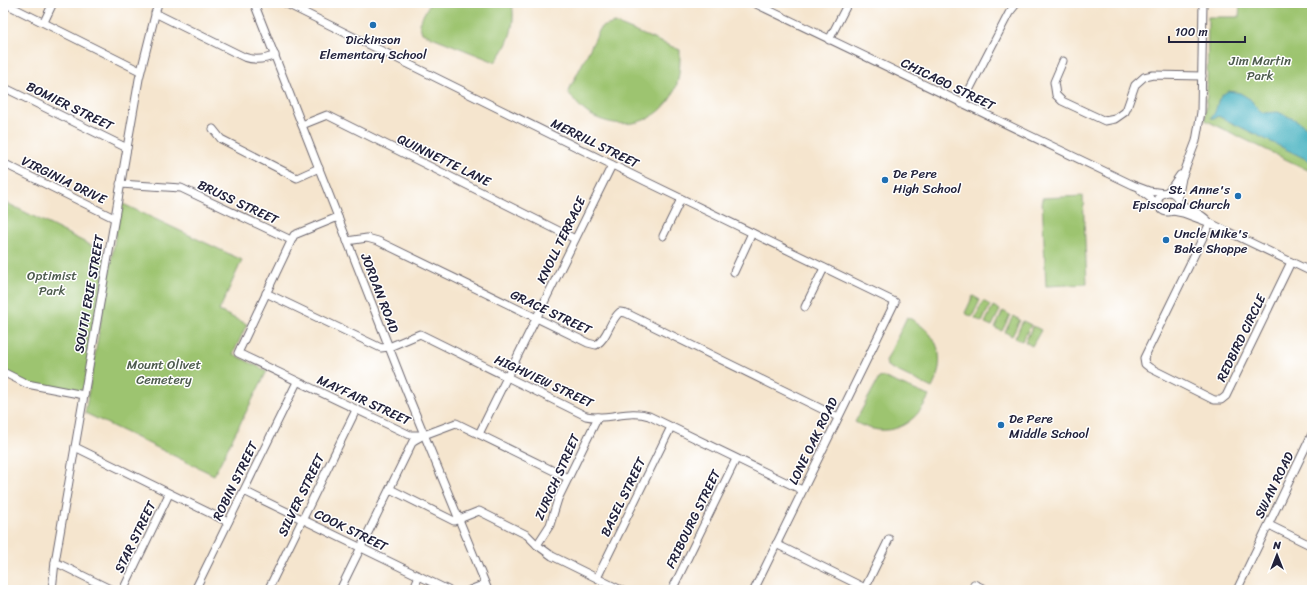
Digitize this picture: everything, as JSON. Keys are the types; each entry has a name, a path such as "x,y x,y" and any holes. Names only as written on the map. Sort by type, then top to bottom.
{"street":[{"path":"4,3 140,70"},
{"path":"44,22 53,3"},
{"name":"SOUTH ERIE STREET","path":"52,590 55,562 140,70 158,3"},
{"name":"MERRILL STREET","path":"285,3 681,199 895,302"},
{"name":"CHICAGO STREET","path":"754,3 1133,185 1149,190 1166,192"},
{"path":"829,40 848,3"},
{"path":"962,104 1009,13 1017,3"},
{"path":"1173,211 1177,207 1187,164 1196,141 1199,127 1202,98 1203,3"},
{"name":"JORDAN ROAD","path":"256,4 347,241 486,587"},
{"path":"155,13 244,58 260,60 275,55"},
{"path":"1064,62 1054,82 1056,95 1062,101 1105,121 1114,120 1124,112 1127,108 1135,85 1144,77 1153,75 1202,76"},
{"name":"BOMIER STREET","path":"3,87 127,148"},
{"name":"QUINNETTE LANE","path":"302,125 327,115 575,239"},
{"path":"213,129 221,140 297,178 319,168"},
{"name":"VIRGINIA DRIVE","path":"3,163 114,218"},
{"path":"1187,164 1174,185 1160,196 1158,204 1163,211 1183,213 1210,223 1312,272"},
{"name":"KNOLL TERRACE","path":"479,434 612,165"},
{"name":"BRUSS STREET","path":"120,184 181,188 291,240"},
{"name":"CHICAGO STREET","path":"1133,185 1158,204"},
{"path":"1166,192 1174,193 1178,200 1186,207 1204,215 1210,223"},
{"path":"663,236 681,199"},
{"path":"338,217 294,235 266,293 381,348 389,347"},
{"name":"REDBIRD CIRCLE","path":"1210,223 1144,358 1145,364 1150,368 1214,400 1221,400 1226,396 1290,262"},
{"path":"734,272 752,233"},
{"name":"GRACE STREET","path":"347,241 367,238 378,241 588,343 596,345 601,342 615,316 620,312 626,313 838,417"},
{"path":"805,307 824,268"},
{"name":"MAYFAIR STREET","path":"266,293 238,353 410,435 424,435 456,423 568,478"},
{"name":"LONE OAK ROAD","path":"754,590 895,302"},
{"name":"HIGHVIEW STREET","path":"389,347 420,334 586,416 598,417 640,414 649,416 802,490"},
{"path":"3,372 27,384 84,395"},
{"name":"ROBIN STREET","path":"195,590 297,382"},
{"name":"SILVER STREET","path":"268,590 356,410"},
{"name":"ZURICH STREET","path":"537,545 550,524 558,499 598,417"},
{"name":"BASEL STREET","path":"597,578 671,427"},
{"name":"SWAN ROAD","path":"1237,590 1312,434"},
{"path":"340,590 413,441 424,435"},
{"path":"75,447 228,522"},
{"name":"FRIBOURG STREET","path":"672,590 736,459"},
{"path":"390,489 454,521 480,511 527,535 537,545 552,556 622,590"},
{"name":"COOK STREET","path":"244,491 448,590"},
{"name":"STAR STREET","path":"122,590 170,494"},
{"path":"1269,525 1312,546"},
{"path":"776,544 864,589 889,538"},
{"path":"55,562 112,590"},
{"path":"413,590 420,576"},
{"path":"974,584 987,590"},
{"path":"470,590 486,587"}],"green space":[{"path":"430,3 512,3 513,19 508,42 495,62 422,33 419,23"},
{"name":"Jim Martin Park","path":"1240,3 1312,3 1312,172 1205,120 1207,94 1208,17 1239,17"},
{"path":"615,23 680,50 679,77 674,92 667,103 658,112 648,118 625,124 601,120 589,114 583,110 568,92 601,27"},
{"path":"1083,196 1087,284 1046,286 1042,198"},
{"name":"Optimist Park","path":"3,201 108,254 84,395 27,384 3,372"},
{"name":"Mount Olivet Cemetery","path":"121,203 242,260 219,311 247,324 233,354 267,371 214,475 85,413"},
{"path":"973,296 980,300 972,317 965,313"},
{"path":"983,301 990,305 982,322 975,318"},
{"path":"993,306 1000,310 992,326 985,323"},
{"path":"1003,311 1010,315 1002,331 995,328"},
{"path":"1013,316 1020,320 1012,336 1005,332"},
{"path":"907,317 918,323 926,330 933,338 937,346 939,366 937,377 932,388 887,366 886,361"},
{"path":"1023,321 1031,325 1022,341 1015,338"},
{"path":"1033,326 1041,330 1032,346 1025,342"},
{"path":"883,377 929,396 916,416 907,423 889,430 878,430 855,422 879,378"}],"water":[{"path":"1229,91 1240,93 1250,99 1259,110 1264,113 1278,112 1296,120 1312,131 1312,162 1218,116 1211,118 1216,110 1221,96"}],"place":[{"name":"Dickinson Elementary School","path":"373,25"},
{"name":"De Pere High School","path":"885,180"},
{"name":"St. Anne's Episcopal Church","path":"1238,196"},
{"name":"Uncle Mike's Bake Shoppe","path":"1166,240"},
{"name":"De Pere Middle School","path":"1001,425"}]}
